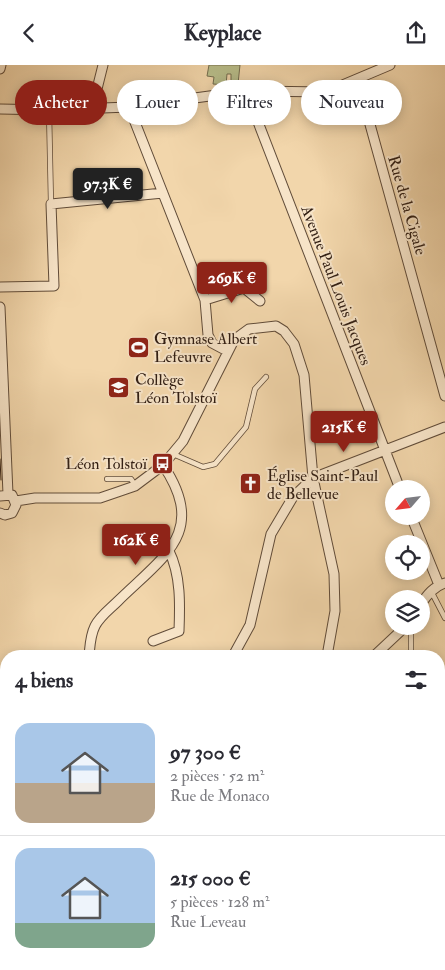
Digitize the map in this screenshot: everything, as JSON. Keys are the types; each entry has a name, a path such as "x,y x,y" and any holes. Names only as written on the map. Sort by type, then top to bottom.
{"street":[{"path":"0,69 1,65"},
{"path":"99,80 103,65"},
{"path":"360,80 390,65"},
{"path":"0,109 15,109"},
{"path":"136,125 205,298 208,335 212,343 227,351"},
{"name":"Avenue Paul Louis Jacques","path":"259,125 396,480"},
{"name":"Rue de la Cigale","path":"370,125 445,396"},
{"path":"0,287 54,287 51,204 165,196"},
{"path":"205,298 244,288 260,301"},
{"path":"0,307 4,495 16,501 27,498 100,498 135,487 163,465 183,441 227,351 240,334 256,327 276,326 290,337 304,375 313,478 334,573 335,611 328,650"},
{"path":"237,650 250,625 271,534 285,507 296,495 313,478 445,427"},
{"path":"90,650 90,639 99,620 169,551 180,533 182,511 174,486 163,465"},
{"path":"296,495 317,499"},
{"path":"0,513 5,515 12,513 16,501"},
{"path":"415,525 442,584 431,591"},
{"path":"153,641 179,631 180,607 175,563 169,551"},
{"path":"381,650 397,635"}],"lane":[{"path":"49,125 51,204"},
{"path":"173,455 203,467 214,464 246,427 255,389 266,377"},
{"path":"107,479 131,479 135,487"},
{"path":"431,591 445,618"},
{"path":"411,635 411,650"}],"green space":[{"path":"209,65 240,65 238,80 231,80 231,74 227,74 226,80 214,80 214,77 207,76"}],"tram line":[{"path":"0,459 1,480"}],"place":[{"name":"Gymnase Albert Lefeuvre","path":"138,347"},
{"name":"Collège Léon Tolstoï","path":"119,388"},
{"name":"Léon Tolstoï","path":"163,463"},
{"name":"Église Saint-Paul de Bellevue","path":"251,484"}]}
